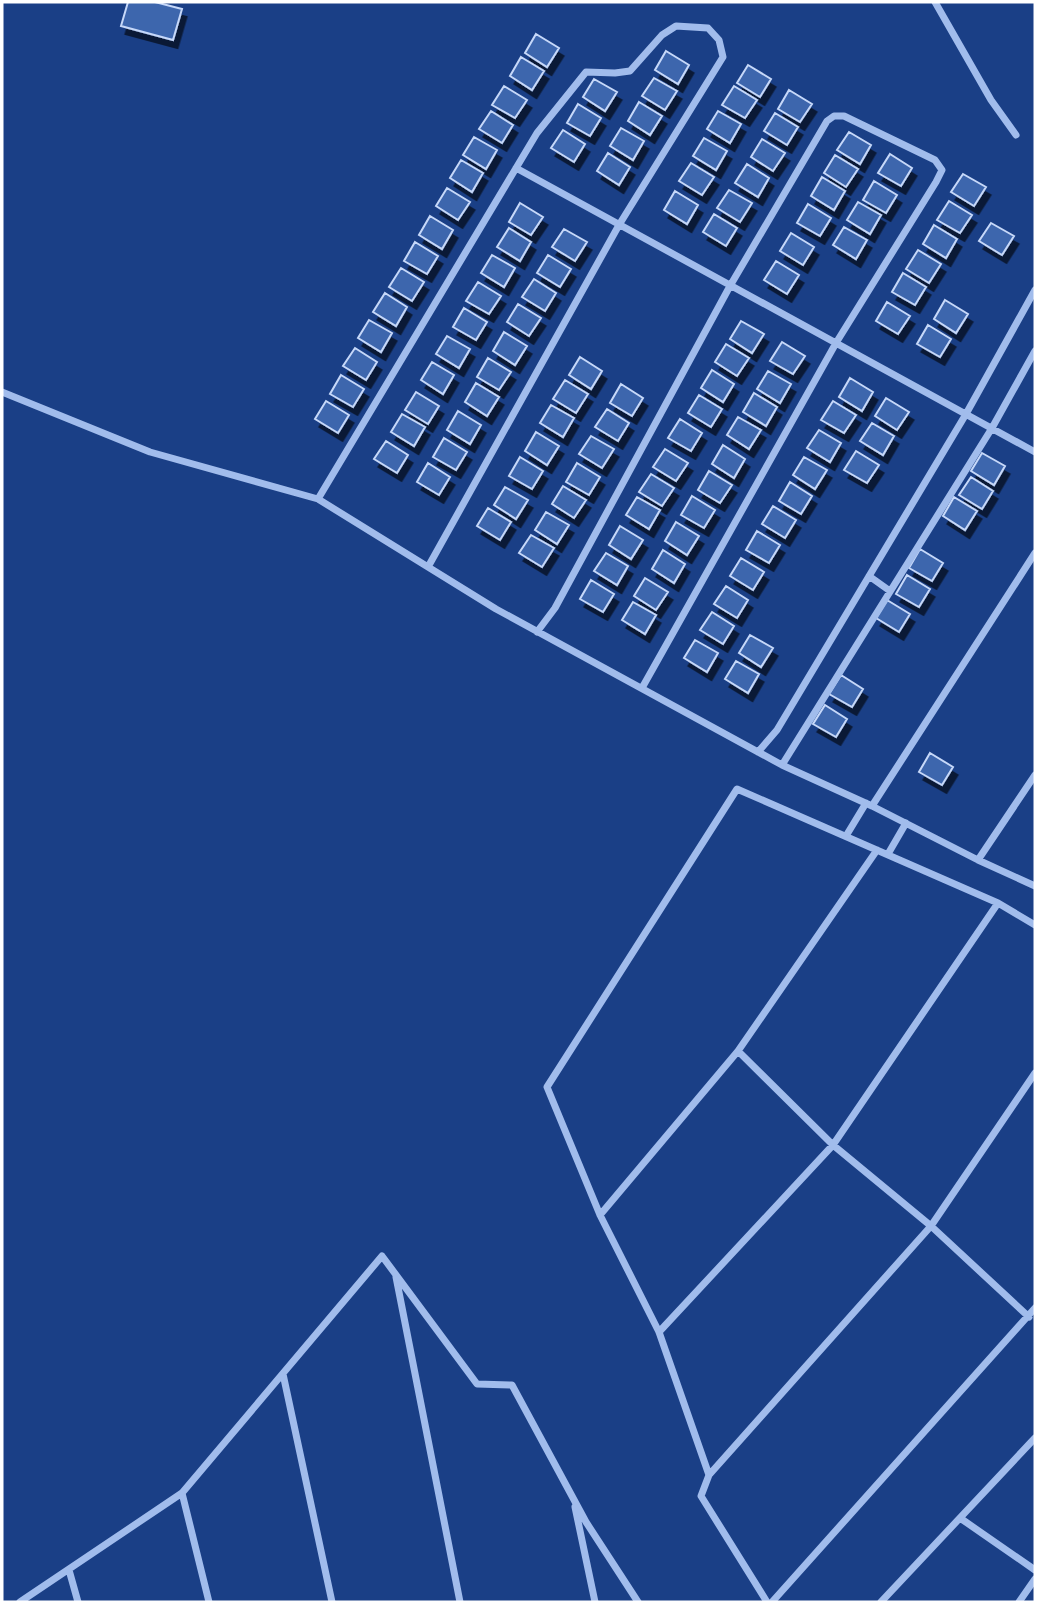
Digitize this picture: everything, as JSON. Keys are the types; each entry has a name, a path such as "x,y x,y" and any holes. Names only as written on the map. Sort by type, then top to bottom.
{"street":[{"path":"934,2 991,100 1016,135"},
{"path":"318,499 537,133 586,72 630,71 662,35 676,26 708,28 719,40 723,57 619,225 428,567"},
{"path":"537,632 555,608 730,285 827,121 834,116 844,116 934,160 942,170 936,182 836,343 642,688"},
{"path":"516,169 1035,452"},
{"path":"758,752 777,730 967,414 1035,289"},
{"path":"782,765 992,428 1035,351"},
{"path":"2,392 150,452 318,499 537,632 782,765 869,804 1035,886"},
{"path":"846,836 1035,552"},
{"path":"869,576 890,591"},
{"path":"978,860 1035,775"},
{"path":"709,1475 659,1332 600,1215 547,1087 737,789 998,903 1035,925"},
{"path":"888,855 906,823"},
{"path":"600,1215 738,1051 877,850"},
{"path":"659,1332 834,1145 998,903"},
{"path":"738,1051 834,1145 931,1226 1029,1317"},
{"path":"1035,1073 931,1226 709,1475 701,1496 769,1602 1035,1308"},
{"path":"20,1602 182,1493 382,1256 477,1384 512,1385 586,1522 638,1602"},
{"path":"396,1275 460,1602"},
{"path":"282,1374 332,1602"},
{"path":"886,1601 1035,1438"},
{"path":"182,1493 209,1602"},
{"path":"572,1496 595,1602"},
{"path":"960,1518 1035,1570"},
{"path":"69,1570 78,1602"},
{"path":"1019,1602 1035,1579"}],"building":[{"path":"128,2 155,2 182,9 173,40 121,26"},
{"path":"536,34 559,48 547,67 525,53"},
{"path":"666,51 689,65 678,84 655,70"},
{"path":"521,57 544,71 532,90 510,76"},
{"path":"748,65 771,79 760,97 737,83"},
{"path":"654,78 677,91 665,110 642,96"},
{"path":"594,79 617,92 605,111 583,97"},
{"path":"504,86 527,100 515,118 492,105"},
{"path":"734,86 757,100 745,118 722,105"},
{"path":"789,90 812,104 800,122 778,109"},
{"path":"639,102 662,116 650,135 628,121"},
{"path":"578,104 601,118 590,136 567,123"},
{"path":"491,111 513,125 502,143 479,129"},
{"path":"718,111 741,124 730,143 707,129"},
{"path":"775,113 798,127 787,145 764,131"},
{"path":"621,128 644,141 633,160 610,146"},
{"path":"563,130 585,144 574,162 551,148"},
{"path":"849,132 871,145 860,164 837,150"},
{"path":"474,137 497,150 486,169 463,155"},
{"path":"704,138 727,151 716,170 693,156"},
{"path":"762,139 785,153 773,171 751,157"},
{"path":"608,153 630,167 619,185 597,171"},
{"path":"890,154 912,168 901,186 878,173"},
{"path":"835,155 858,169 846,187 824,173"},
{"path":"461,160 483,173 472,192 450,178"},
{"path":"691,163 714,177 702,195 679,181"},
{"path":"747,164 769,178 758,197 735,183"},
{"path":"963,174 986,187 974,206 951,192"},
{"path":"822,177 845,191 834,210 811,196"},
{"path":"874,181 897,195 886,213 863,200"},
{"path":"447,188 470,202 458,220 436,206"},
{"path":"729,190 752,203 740,222 717,208"},
{"path":"675,191 698,205 687,224 664,210"},
{"path":"949,201 972,215 960,233 937,220"},
{"path":"858,202 881,215 870,234 847,220"},
{"path":"520,203 543,217 531,235 509,222"},
{"path":"808,204 831,218 820,236 797,223"},
{"path":"714,214 737,228 726,246 703,232"},
{"path":"430,216 453,230 442,249 419,235"},
{"path":"991,223 1014,236 1002,255 979,241"},
{"path":"934,225 957,239 946,258 923,244"},
{"path":"844,227 867,240 856,259 833,245"},
{"path":"509,228 531,242 520,261 497,247"},
{"path":"564,229 587,242 575,261 552,247"},
{"path":"791,233 814,247 803,265 780,251"},
{"path":"415,242 438,256 427,274 404,261"},
{"path":"918,250 941,264 929,283 906,269"},
{"path":"492,255 515,268 504,287 481,273"},
{"path":"548,255 571,269 560,287 537,273"},
{"path":"776,261 799,275 787,294 764,280"},
{"path":"401,268 424,282 412,301 389,287"},
{"path":"903,273 926,287 915,305 892,292"},
{"path":"534,279 556,293 545,311 522,297"},
{"path":"478,282 501,296 489,314 466,301"},
{"path":"385,293 407,307 396,326 373,312"},
{"path":"945,300 968,314 956,333 934,319"},
{"path":"887,302 910,316 898,334 876,321"},
{"path":"518,304 541,318 529,336 507,322"},
{"path":"464,308 487,322 476,340 453,327"},
{"path":"369,320 392,333 381,352 358,338"},
{"path":"741,321 764,334 752,353 730,339"},
{"path":"928,325 951,339 940,357 917,344"},
{"path":"504,332 527,346 515,365 493,351"},
{"path":"447,336 470,349 459,368 436,354"},
{"path":"782,342 805,356 793,374 770,361"},
{"path":"726,344 749,358 737,376 715,362"},
{"path":"355,348 377,362 366,380 343,366"},
{"path":"580,357 602,371 591,389 569,375"},
{"path":"488,358 511,372 499,390 477,377"},
{"path":"432,362 454,375 443,394 421,380"},
{"path":"712,370 734,384 723,402 701,388"},
{"path":"768,371 791,384 780,403 757,389"},
{"path":"341,375 364,389 353,407 330,394"},
{"path":"850,378 873,392 862,411 839,397"},
{"path":"565,380 588,394 576,413 553,399"},
{"path":"476,383 499,397 487,416 465,402"},
{"path":"621,384 643,398 632,416 610,403"},
{"path":"416,392 439,406 428,424 405,410"},
{"path":"754,393 777,407 766,426 743,412"},
{"path":"699,395 722,409 711,427 688,413"},
{"path":"886,398 909,412 897,430 875,416"},
{"path":"326,401 349,415 338,433 315,419"},
{"path":"833,401 856,415 844,433 821,420"},
{"path":"551,405 574,418 563,437 540,423"},
{"path":"607,409 629,423 618,441 595,427"},
{"path":"458,411 481,425 470,444 447,430"},
{"path":"402,414 425,427 414,446 391,432"},
{"path":"738,417 761,430 749,449 727,435"},
{"path":"680,419 702,433 691,451 668,438"},
{"path":"872,423 894,436 883,455 860,441"},
{"path":"819,430 841,443 830,462 807,448"},
{"path":"536,432 559,446 547,465 525,451"},
{"path":"591,436 614,449 602,468 579,454"},
{"path":"444,438 467,452 456,470 433,457"},
{"path":"386,441 408,455 397,473 374,459"},
{"path":"723,445 745,459 734,478 712,464"},
{"path":"665,449 688,463 676,481 653,467"},
{"path":"856,451 879,465 867,483 844,470"},
{"path":"982,453 1005,466 994,485 971,471"},
{"path":"520,457 543,471 532,489 509,476"},
{"path":"804,457 827,470 815,489 793,475"},
{"path":"428,463 450,477 439,495 417,482"},
{"path":"577,463 600,477 589,495 566,482"},
{"path":"709,471 732,485 720,503 698,490"},
{"path":"651,474 674,488 662,506 639,492"},
{"path":"971,477 993,491 982,509 959,495"},
{"path":"790,482 812,496 801,514 779,501"},
{"path":"563,486 586,500 574,518 552,504"},
{"path":"505,487 528,500 516,519 494,505"},
{"path":"692,496 715,510 704,528 681,515"},
{"path":"637,497 660,510 649,529 626,515"},
{"path":"954,497 977,511 965,530 943,516"},
{"path":"773,506 796,520 785,538 762,524"},
{"path":"488,508 511,522 500,540 477,526"},
{"path":"546,512 569,525 557,544 535,530"},
{"path":"676,522 699,536 687,555 665,541"},
{"path":"620,526 643,540 631,559 609,545"},
{"path":"757,531 780,545 769,563 746,550"},
{"path":"531,535 554,548 542,567 519,553"},
{"path":"920,549 943,563 932,581 909,568"},
{"path":"663,550 685,564 674,583 652,569"},
{"path":"606,553 628,566 617,585 594,571"},
{"path":"741,558 764,572 753,590 730,576"},
{"path":"907,575 930,589 919,607 896,594"},
{"path":"645,578 668,592 656,610 634,596"},
{"path":"591,580 614,594 603,612 580,599"},
{"path":"726,586 748,600 737,618 714,604"},
{"path":"887,600 910,614 899,632 876,618"},
{"path":"633,602 656,615 645,634 622,620"},
{"path":"712,612 734,626 723,644 700,630"},
{"path":"750,635 773,648 761,667 739,653"},
{"path":"695,640 718,653 707,672 684,658"},
{"path":"736,661 759,674 748,693 725,679"},
{"path":"841,675 863,689 852,707 829,694"},
{"path":"825,705 847,719 836,737 813,724"},
{"path":"930,753 953,767 942,785 919,772"}]}
